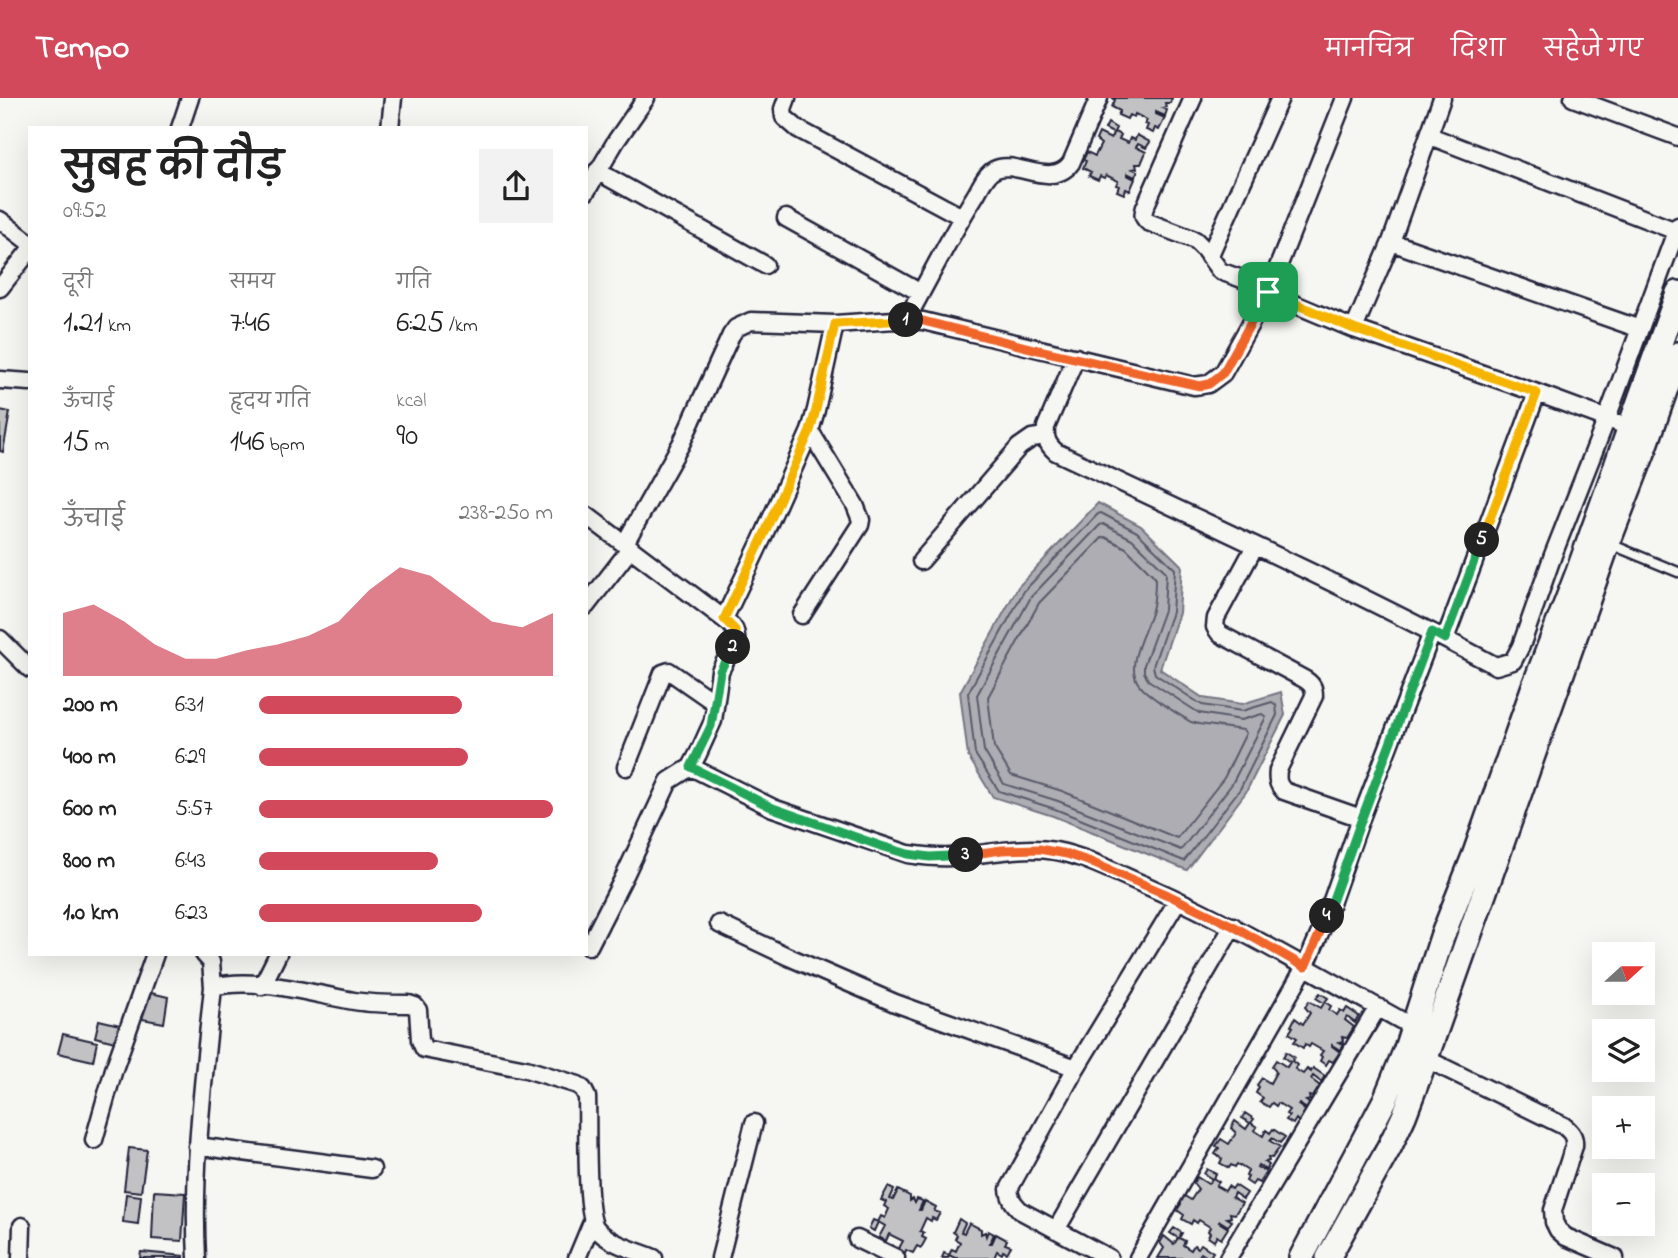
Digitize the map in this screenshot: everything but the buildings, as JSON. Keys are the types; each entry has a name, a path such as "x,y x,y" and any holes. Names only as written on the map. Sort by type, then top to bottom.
{"street":[{"path":"181,126 190,98"},
{"path":"390,126 393,98"},
{"path":"588,188 646,98"},
{"path":"787,98 783,109 784,117 798,129 962,216"},
{"path":"906,320 985,178 1003,167 1048,174 1063,171 1070,163 1099,98"},
{"path":"1194,98 1143,213 1148,222 1195,240 1220,271 1354,329 1639,431"},
{"path":"1209,257 1280,98"},
{"path":"588,603 628,545 681,444 731,335 736,328 751,321 835,324 923,321 1194,386 1209,384 1223,373 1268,292 1345,98"},
{"path":"1354,329 1391,242 1443,98"},
{"path":"1573,98 1678,137"},
{"path":"1076,358 1046,427 1048,445 1056,452 1255,546 1496,666 1513,661 1677,228 1430,136"},
{"path":"597,171 765,265"},
{"path":"786,218 921,293"},
{"path":"0,220 28,241"},
{"path":"1391,242 1640,329"},
{"path":"0,288 28,253"},
{"path":"1328,1258 1404,1116 1416,1054 1608,543 1678,293"},
{"path":"724,619 810,431 835,324"},
{"path":"1301,1258 1385,1100 1416,1054 1413,1027 1442,937 1474,856 1534,686 1639,431 1678,354"},
{"path":"0,380 28,382"},
{"path":"1138,1258 1305,967 1324,926 1362,818 1537,393"},
{"path":"803,615 861,520 855,505 810,431"},
{"path":"922,561 1019,447 1032,438 1045,436"},
{"path":"588,516 733,626 737,635 720,671 711,726 691,767 669,781 589,946"},
{"path":"1255,546 1216,618 1215,626 1220,634 1304,679 1314,689 1314,696 1278,770 1279,786 1284,791 1362,818"},
{"path":"0,639 28,667"},
{"path":"626,767 663,673 669,671 715,704"},
{"path":"691,767 773,808 908,854 952,857 1013,849 1054,851 1088,861 1233,926 1413,1027"},
{"path":"1109,1258 1021,1210 1013,1203 1009,1189 1076,1068 1178,900"},
{"path":"719,924 895,1003 1076,1068"},
{"path":"1056,1230 1233,926"},
{"path":"94,1140 114,1069 154,956"},
{"path":"197,1258 197,1146 212,987 211,962 206,956"},
{"path":"262,986 277,956"},
{"path":"212,987 234,984 288,988 358,1001 409,1004 418,1010 420,1040 424,1049 526,1069 578,1085 587,1097 589,1202 592,1222 602,1235 654,1258"},
{"path":"1228,1258 1378,1007"},
{"path":"1416,1054 1564,1126 1571,1132 1574,1146 1553,1210 1554,1222 1566,1237 1615,1258"},
{"path":"720,1258 754,1123"},
{"path":"197,1146 372,1169"},
{"path":"578,1258 592,1222"},
{"path":"21,1258 22,1226"},
{"path":"857,1239 896,1258"}],"lane":[{"path":"1608,543 1678,572"}],"water":[{"path":"1098,503 1141,526 1182,566 1179,613 1160,669 1203,698 1242,704 1281,692 1285,715 1246,792 1187,870 1053,816 993,797 968,756 960,692 1018,587"}],"route":[{"path":"1268,292 1354,329 1537,393 1445,639 1432,632 1324,926 1305,967 1233,926 1168,895 1067,854 1023,849 952,857 908,854 773,808 691,767 711,726 720,671 736,640 733,626 724,619 810,431 835,324 923,321 1200,386 1209,384 1223,373 1268,292"}]}
